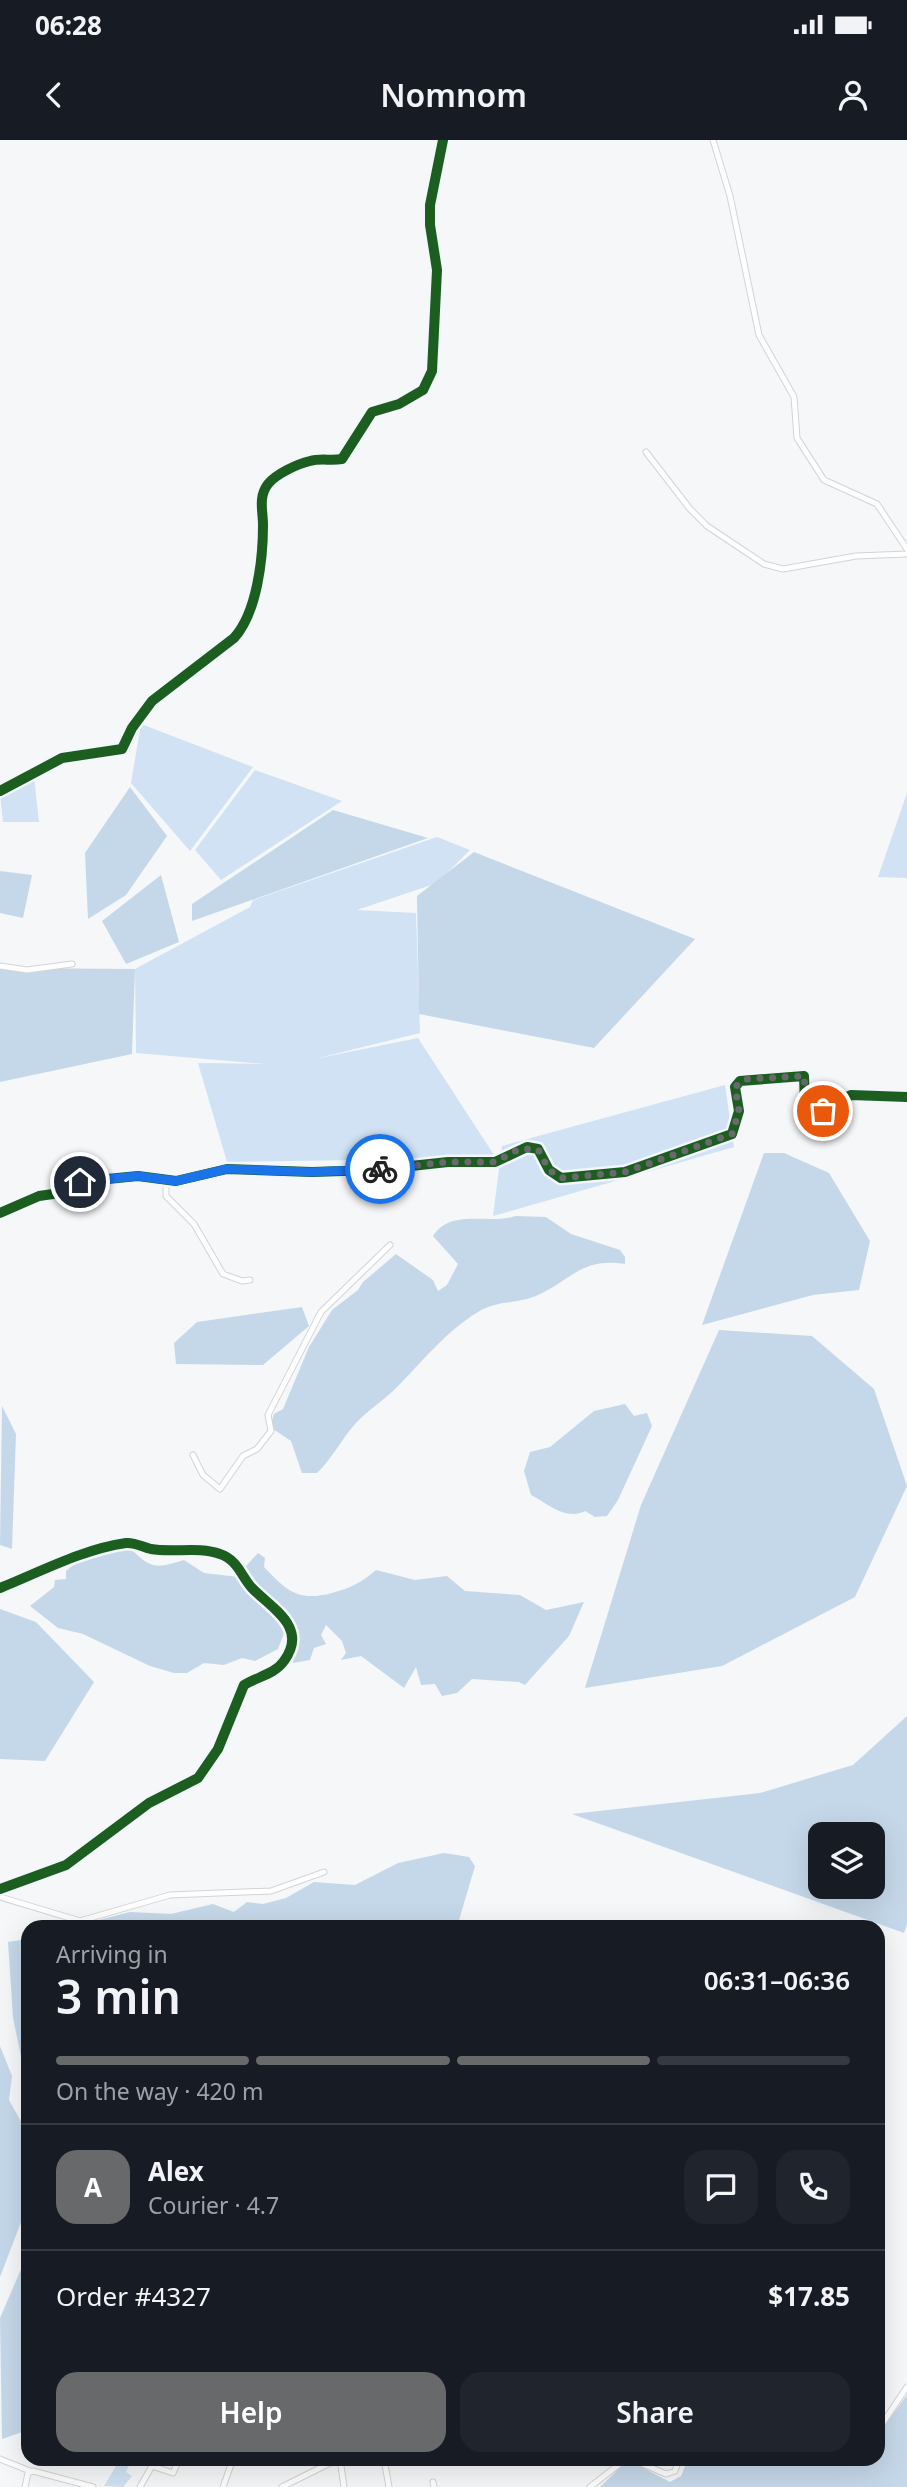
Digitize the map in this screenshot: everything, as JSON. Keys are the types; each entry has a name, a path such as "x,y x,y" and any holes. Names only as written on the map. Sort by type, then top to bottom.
{"street":[{"path":"0,791 62,758 122,749 132,728 152,701 234,638 246,625 256,588 263,524 262,497 268,483 311,460 342,458 372,412 399,404 423,390 432,370 435,342 437,270 430,225 430,205 443,140"},
{"path":"713,140 730,196 759,335 796,403 797,438 824,480 877,504 907,549"},
{"path":"646,452 690,509 707,526 764,564 783,569 856,556 907,554"},
{"path":"0,966 27,970 72,964"},
{"path":"0,1213 39,1196 60,1193 80,1182 138,1176 183,1181 227,1169 312,1172 495,1162 527,1147 538,1149 555,1176 574,1178 625,1172 732,1134 738,1121 735,1087 740,1081 804,1076 805,1105 813,1114 850,1095 907,1097"},
{"path":"166,1180 166,1196 194,1224 223,1274 242,1281 250,1280"},
{"path":"192,1455 203,1475 220,1489 243,1456 257,1449 271,1430 268,1415 321,1312 390,1245"},
{"path":"0,1588 82,1556 128,1543 154,1549 211,1551 223,1554 242,1570 250,1587 281,1612 292,1635 291,1648 284,1662 274,1671 244,1685 218,1749 198,1778 149,1803 66,1866 44,1876 0,1889"},
{"path":"83,1920 170,1895 271,1891 324,1871"},
{"path":"0,1898 77,1920"},
{"path":"885,2420 907,2387"},
{"path":"0,2459 30,2471 93,2487"},
{"path":"140,2487 152,2466 173,2473 176,2466"},
{"path":"223,2487 230,2466"},
{"path":"282,2487 295,2484 327,2466"},
{"path":"340,2466 344,2487"},
{"path":"385,2466 389,2487"},
{"path":"590,2487 619,2466"},
{"path":"646,2466 666,2474 675,2472 677,2466"},
{"path":"25,2487 30,2471"}],"shaded area":[{"path":"141,724 253,767 190,851 131,783"},
{"path":"255,770 342,801 221,880 195,850"},
{"path":"34,776 39,822 3,822 0,794"},
{"path":"130,787 167,836 126,895 88,919 85,853"},
{"path":"907,793 907,878 878,877"},
{"path":"333,810 428,838 192,921 192,904"},
{"path":"437,837 470,850 437,883 357,910 416,913 420,1033 314,1059 418,1038 496,1158 227,1162 198,1063 266,1064 136,1053 135,969 250,907 253,900"},
{"path":"474,852 695,939 594,1048 419,1014 417,896"},
{"path":"0,871 32,875 23,918 0,913"},
{"path":"161,875 179,942 126,964 102,921"},
{"path":"0,968 135,969 132,1054 0,1082"},
{"path":"725,1085 734,1147 493,1216 502,1146"},
{"path":"764,1153 784,1153 829,1173 870,1241 859,1290 813,1295 702,1325"},
{"path":"546,1217 571,1234 620,1250 625,1257 625,1264 610,1263 588,1267 538,1295 478,1312 445,1338 396,1388 361,1418 317,1473 302,1473 291,1441 270,1427 274,1414 283,1409 309,1347 332,1310 396,1254 433,1280 438,1291 447,1285 458,1264 433,1236 441,1227 460,1220"},
{"path":"302,1307 309,1326 263,1365 176,1364 174,1343 197,1322"},
{"path":"719,1330 812,1336 874,1389 907,1486 855,1597 722,1666 585,1688 641,1505"},
{"path":"625,1404 634,1416 647,1413 652,1426 618,1500 607,1516 595,1517 585,1511 578,1514 564,1513 531,1495 524,1471 530,1452 550,1447 594,1411"},
{"path":"2,1406 16,1434 12,1549 0,1545"},
{"path":"131,1549 150,1564 161,1566 184,1560 204,1573 239,1577 251,1594 268,1601 284,1633 278,1649 255,1661 242,1658 224,1665 204,1663 187,1673 174,1673 150,1666 83,1634 58,1628 30,1606 54,1587 55,1580 66,1579 66,1571 80,1561 105,1552"},
{"path":"258,1553 265,1558 264,1567 272,1575 287,1588 302,1595 320,1595 344,1589 360,1582 376,1570 415,1580 447,1576 465,1591 520,1595 546,1610 584,1602 569,1636 525,1685 519,1682 472,1679 457,1693 442,1696 435,1684 421,1685 416,1667 404,1688 361,1656 341,1660 346,1653 342,1641 326,1625 321,1635 326,1644 314,1648 310,1660 293,1663 294,1631 284,1612 251,1585 245,1567"},
{"path":"0,1609 36,1622 94,1682 45,1761 0,1759"},
{"path":"907,1716 907,1924 904,1933 885,1926 885,1920 868,1920 809,1899 885,1899 885,1822 808,1822 808,1899 572,1814 760,1793 853,1765"},
{"path":"444,1853 469,1857 475,1866 459,1920 99,1920 130,1912 171,1914 213,1904 234,1912 247,1902 263,1904 286,1898 314,1882 355,1885 398,1863"},
{"path":"21,1940 21,2057 13,2017 8,1942"},
{"path":"0,2046 12,2076 9,2100 21,2121 21,2222 0,2277"},
{"path":"21,2269 21,2432 2,2439 0,2318"},
{"path":"907,2395 907,2487 600,2487 622,2466 639,2466 670,2482 681,2476 685,2466 885,2466 885,2425"},
{"path":"116,2466 129,2466 126,2472 132,2476 123,2487 104,2486"}],"cycle path":[{"path":"0,791 62,758 122,749 132,728 152,701 234,638 242,627 253,600 260,569 263,539 262,499 268,484 281,473 305,462 342,459 372,412 399,404 423,390 432,371 437,270 430,225 430,205 443,140"},
{"path":"0,1213 39,1196 60,1193 80,1182 138,1176 176,1181 227,1169 312,1172 374,1170 448,1162 495,1162 527,1147 538,1149 549,1170 561,1178 625,1172 732,1134 739,1111 735,1087 740,1081 804,1076 805,1105 813,1114 851,1095 907,1097"},
{"path":"0,1588 78,1556 126,1543 159,1550 212,1552 235,1564 252,1588 284,1619 292,1638 291,1649 280,1665 244,1685 218,1749 198,1778 149,1803 66,1865 0,1889"}],"way so far":[{"path":"380,1169 448,1162 495,1162 527,1147 538,1149 549,1170 561,1178 625,1172 732,1134 736,1129 739,1111 735,1087 746,1079 804,1076 807,1110 810,1114 823,1111"}],"route":[{"path":"80,1182 138,1176 183,1181 227,1169 312,1172 380,1169"}]}
